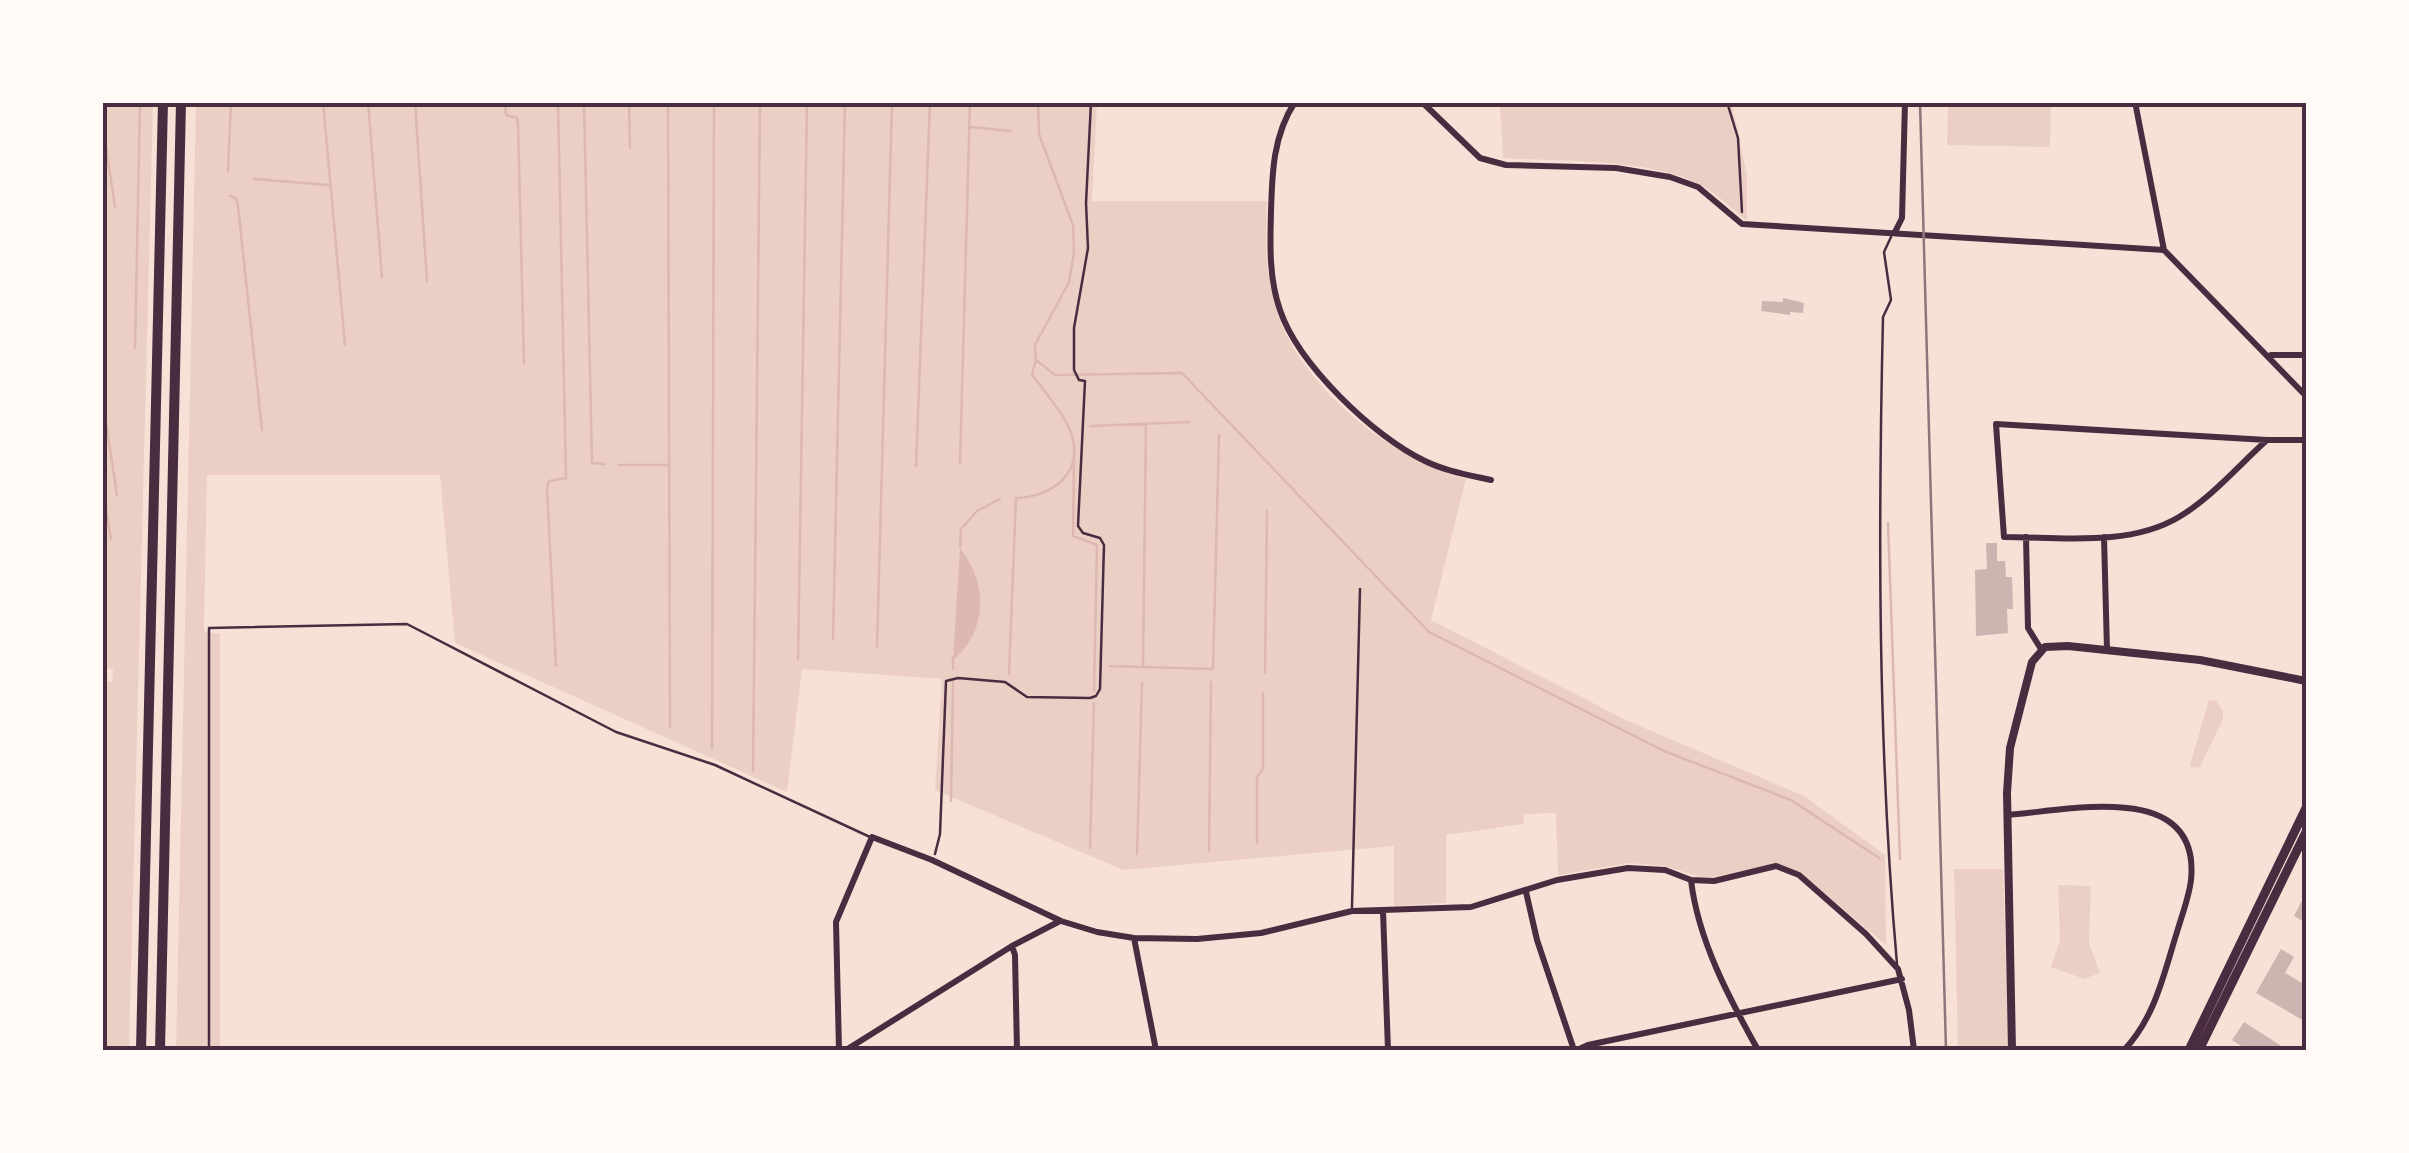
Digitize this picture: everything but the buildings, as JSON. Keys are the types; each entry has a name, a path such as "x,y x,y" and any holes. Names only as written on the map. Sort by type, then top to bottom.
{"highway":[{"path":"140,1050 163,102"},
{"path":"160,1050 182,102"}],"main road":[{"path":"2189,1050 2306,808"},
{"path":"2199,1050 2306,832"}],"street":[{"path":"1296,102 1278,136 1274,158 1270,249 1280,312 1306,361 1384,437 1425,461 1491,480"},
{"path":"1422,102 1480,158 1506,165 1616,168 1670,177 1698,187 1742,224 2164,250"},
{"path":"1895,232 1902,218 1905,102"},
{"path":"2135,102 2164,250 2306,396"},
{"path":"2269,355 2306,354"},
{"path":"2266,440 2178,518 2143,531 2104,537 2004,536 1996,424 2306,440"},
{"path":"2026,537 2028,628 2041,649"},
{"path":"2104,537 2107,650"},
{"path":"2012,1050 2007,815 2010,748 2032,662 2041,649 2050,645 2200,660 2306,681"},
{"path":"2007,815 2140,808 2175,826 2184,838 2191,870 2189,892 2152,1009 2124,1050"},
{"path":"1061,920 1012,946 846,1050 838,1050 836,922 872,837 932,860 1061,920 1097,932 1134,938 1198,939 1261,933 1352,911 1471,907 1560,880 1628,868 1665,870 1691,880 1714,881 1776,866 1788,869 1866,934 1898,969 1914,1050"},
{"path":"1691,880 1712,956 1758,1050"},
{"path":"1526,892 1537,940 1576,1050 1902,979"},
{"path":"1383,911 1388,1050"},
{"path":"1134,938 1156,1050"},
{"path":"1012,946 1017,1050"}],"lane":[{"path":"1895,232 1884,252 1891,300 1884,317 1880,523 1887,852 1898,969"},
{"path":"1352,911 1360,589"},
{"path":"210,1050 209,628 408,624 616,732 715,766 872,837"}],"path":[{"path":"932,860 940,834 946,681 958,678 1005,682 1027,698 1090,698 1100,689 1104,545 1100,538 1083,533 1078,526 1086,415 1085,381 1074,370 1074,328 1088,248 1091,102"},
{"path":"1728,102 1738,138 1742,224"}],"shaded area":[{"path":"102,103 153,103 129,1050 102,1050 102,682 112,682 113,669 102,668"},
{"path":"196,103 1097,103 1092,201 1267,201 1272,296 1287,337 1304,365 1351,415 1379,437 1437,469 1466,479 1431,620 1628,721 1804,796 1885,855 1886,945 1802,874 1776,863 1713,877 1629,863 1558,875 1556,813 1524,814 1523,824 1446,835 1446,903 1394,906 1394,846 1123,870 935,790 942,679 802,669 787,792 455,643 440,475 207,475 204,631 220,634 220,1050 176,1050"},
{"path":"1500,103 1732,103 1747,176 1747,221 1704,187 1676,175 1627,165 1503,158"},
{"path":"1948,103 2051,103 2050,147 1947,145"},
{"path":"960,548 976,576 980,606 973,635 953,660"},
{"path":"2209,700 2216,701 2223,719 2200,767 2192,768 2190,765"},
{"path":"1954,869 2003,869 2009,1050 1958,1050"},
{"path":"2058,885 2091,886 2089,943 2100,973 2084,979 2051,967 2060,940"}],"waterway":[{"path":"135,348 140,102"},
{"path":"228,171 231,102"},
{"path":"323,102 345,345"},
{"path":"368,102 382,277"},
{"path":"415,102 427,281"},
{"path":"505,102 506,115 517,118 518,124 524,363"},
{"path":"556,666 547,488 549,481 566,478 558,102"},
{"path":"584,102 592,463 605,464"},
{"path":"629,102 630,148"},
{"path":"668,102 670,727"},
{"path":"712,748 714,102"},
{"path":"753,771 760,102"},
{"path":"798,660 807,102"},
{"path":"833,639 845,102"},
{"path":"877,647 892,102"},
{"path":"916,466 930,102"},
{"path":"960,464 970,102"},
{"path":"1009,674 1016,498 1053,488 1069,471 1074,447 1064,418 1032,374 1035,345 1069,282 1074,253 1073,225 1039,134 1038,102"},
{"path":"102,119 115,207"},
{"path":"971,127 1011,131"},
{"path":"254,179 328,185"},
{"path":"230,196 236,198 238,206 262,430"},
{"path":"1036,360 1055,375 1182,373 1429,632 1664,751 1791,800 1879,858"},
{"path":"102,395 117,495"},
{"path":"1090,426 1189,422"},
{"path":"1143,665 1146,424"},
{"path":"1110,666 1213,669 1219,435"},
{"path":"1074,459 1073,536 1097,545 1094,691"},
{"path":"619,465 667,465"},
{"path":"102,484 111,539"},
{"path":"960,547 961,529 977,511 1000,499"},
{"path":"1265,673 1267,511"},
{"path":"1888,523 1900,859"},
{"path":"953,657 953,669"},
{"path":"951,801 953,681"},
{"path":"1209,851 1211,682"},
{"path":"1137,854 1142,683"},
{"path":"1257,843 1257,777 1263,769 1263,693"},
{"path":"1090,848 1094,703"}],"railway":[{"path":"1920,102 1946,1050"}]}
